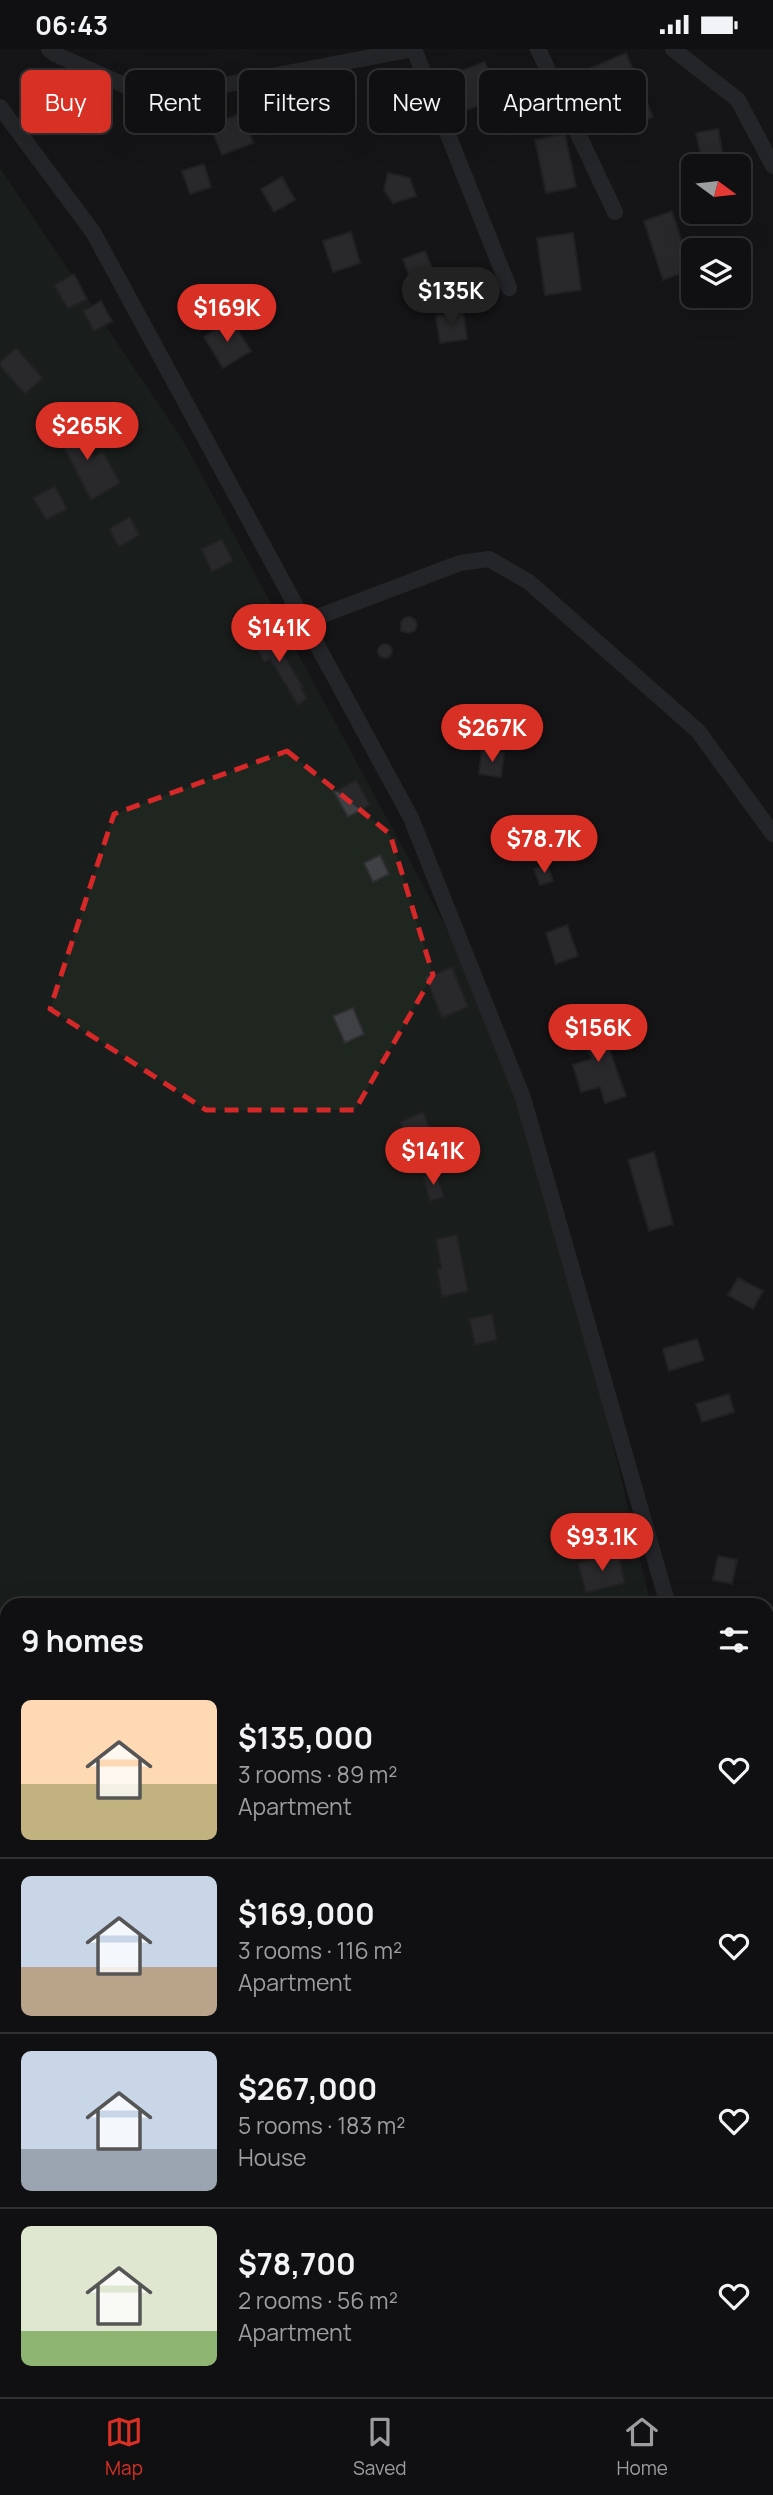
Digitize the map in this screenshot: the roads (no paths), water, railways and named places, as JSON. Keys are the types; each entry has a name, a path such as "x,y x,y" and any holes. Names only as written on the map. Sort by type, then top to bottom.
{"street":[{"path":"49,49 135,90 219,86 414,49 509,288"},
{"path":"538,49 615,212"},
{"path":"673,49 738,100 773,166"},
{"path":"0,107 93,232 411,818 523,1098 666,1598"},
{"path":"303,622 460,563 489,559 529,582 698,731 773,834"}]}
